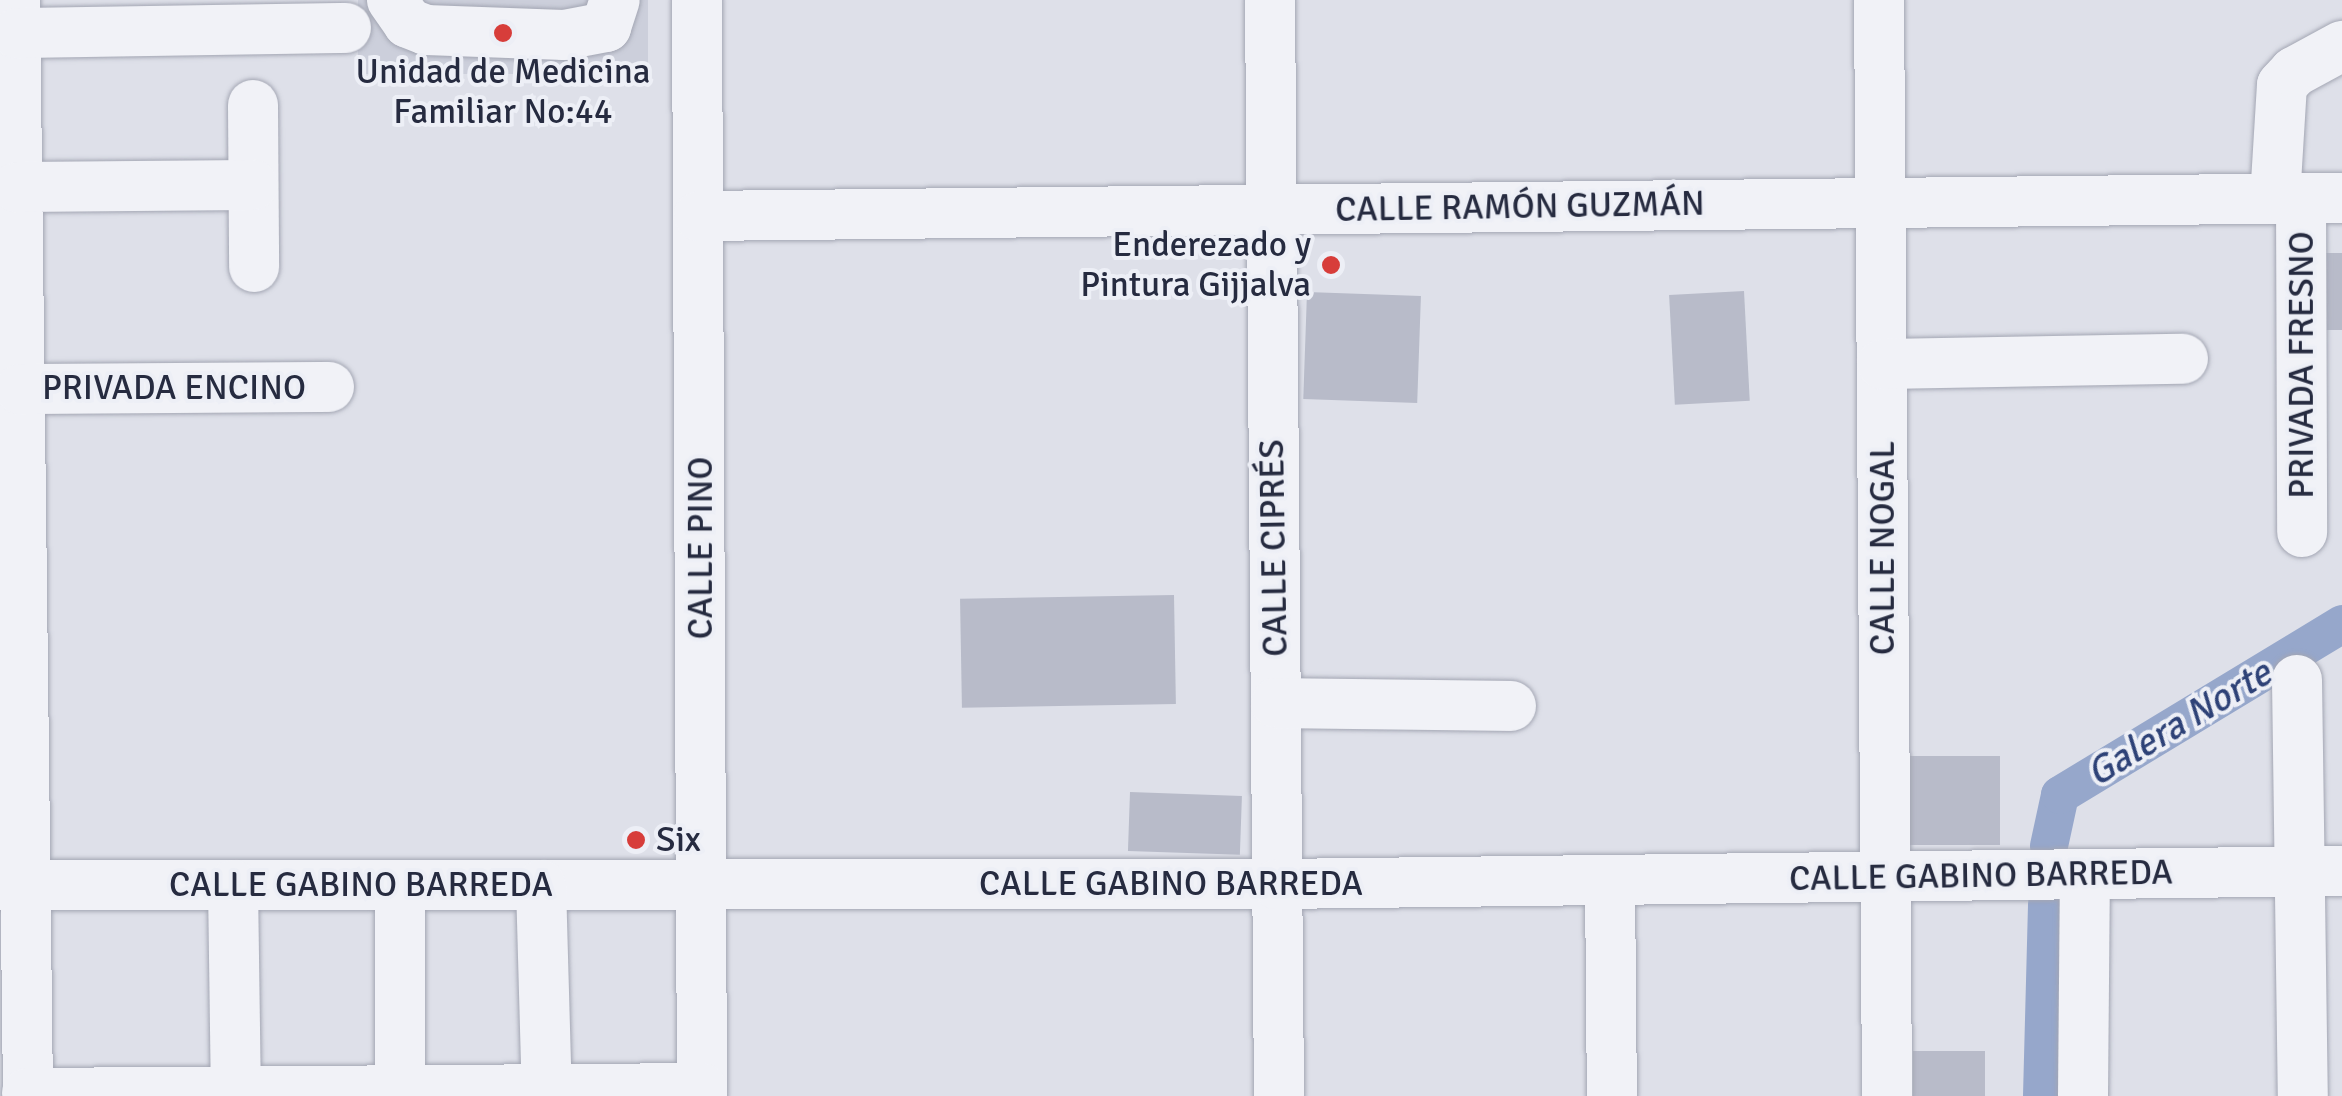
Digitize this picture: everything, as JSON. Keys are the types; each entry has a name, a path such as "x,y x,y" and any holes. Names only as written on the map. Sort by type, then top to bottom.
{"street":[{"path":"392,0 408,23 426,30 564,35 606,27 615,0"},
{"name":"CALLE PINO","path":"697,0 702,1092"},
{"name":"CALLE CIPRÉS","path":"1270,0 1279,1096"},
{"name":"CALLE NOGAL","path":"1880,0 1887,1096"},
{"path":"346,28 15,16 17,187 9,331 20,389 11,592 13,885 28,1095 702,1092"},
{"name":"PRIVADA FRESNO","path":"2302,532 2306,199 2282,85 2294,72 2342,46"},
{"path":"252,105 254,267"},
{"path":"17,187 253,185"},
{"name":"CALLE RAMÓN GUZMÁN","path":"698,216 2306,199"},
{"path":"1882,364 2182,359"},
{"name":"PRIVADA ENCINO","path":"20,389 328,387"},
{"path":"2297,680 2302,826 2320,871 2303,1096"},
{"path":"1276,703 1511,706"},
{"name":"CALLE GABINO BARREDA","path":"13,885 1277,884 2320,871"},
{"path":"2083,1096 2084,874"},
{"path":"1610,880 1612,1096"},
{"path":"541,884 546,1093"},
{"path":"234,885 236,1092"},
{"path":"400,885 400,1093"}],"shaded area":[{"name":"Unidad de Medicina Familiar No:44","path":"358,0 648,0 648,74 358,74"}],"building":[{"path":"2318,253 2342,253 2342,330 2318,330"},
{"path":"1744,291 1750,401 1675,405 1669,295"},
{"path":"1307,292 1421,296 1417,403 1303,399"},
{"path":"1174,595 1176,704 962,708 960,599"},
{"path":"1910,756 2000,756 2000,845 1910,845"},
{"path":"1130,792 1242,796 1240,855 1128,851"},
{"path":"1913,1051 1985,1051 1985,1096 1913,1096"}],"waterway":[{"name":"Galera Norte","path":"2049,846 2060,795 2342,624"},
{"name":"Galera Norte","path":"2042,1096 2047,904"}],"place":[{"name":"Unidad de Medicina Familiar No:44","path":"503,33"},
{"name":"Enderezado y Pintura Gijjalva","path":"1331,265"},
{"name":"Six","path":"636,840"}]}
